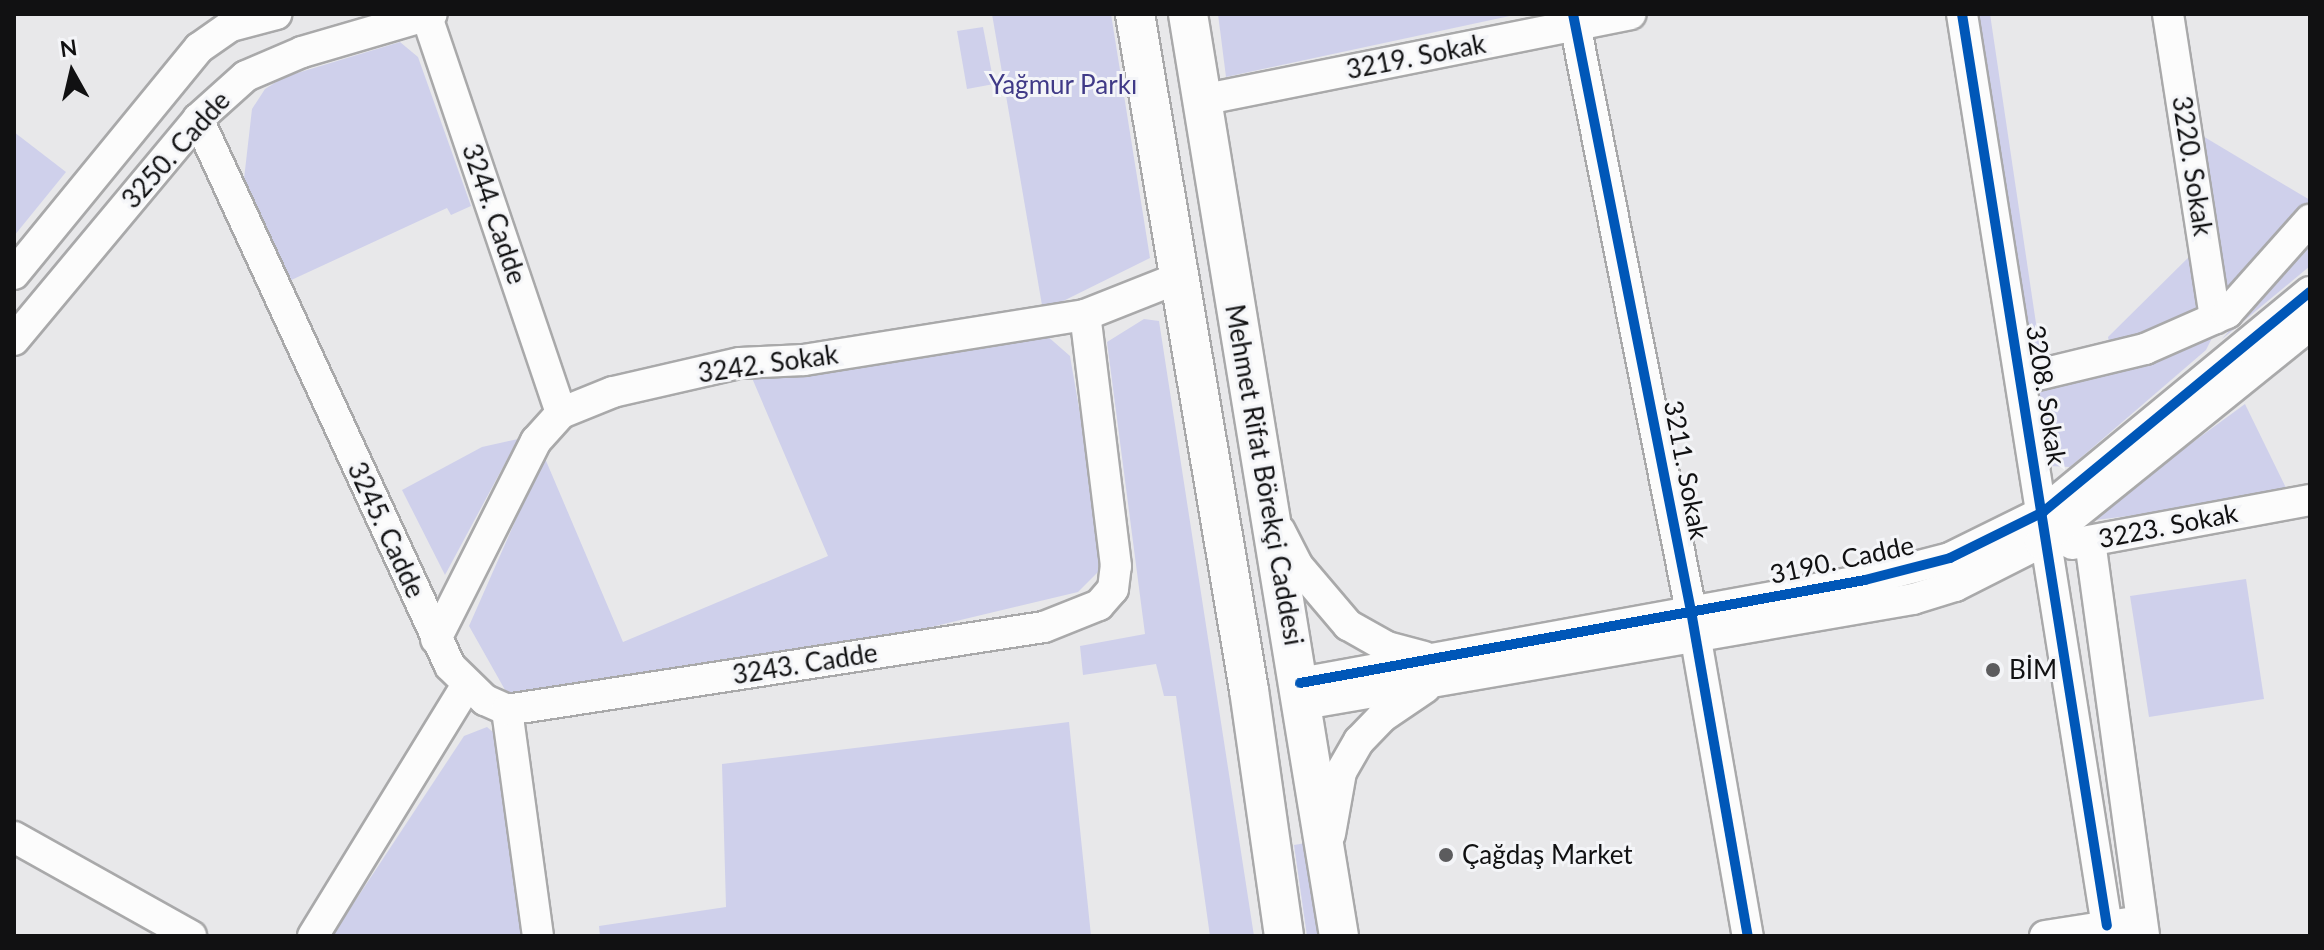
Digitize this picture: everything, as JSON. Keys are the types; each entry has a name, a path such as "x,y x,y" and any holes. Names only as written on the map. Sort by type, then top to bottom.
{"main road":[{"name":"Mehmet Rifat Börekçi Caddesi","path":"1135,14 1251,702 1284,936"},
{"name":"Mehmet Rifat Börekçi Caddesi","path":"1188,14 1302,694 1339,936"},
{"path":"1251,702 1302,694"}],"street":[{"path":"277,14 286,58"},
{"name":"3250. Cadde","path":"14,274 199,48 231,26 277,14"},
{"name":"3250. Cadde","path":"14,340 198,119 246,76 286,58 429,14"},
{"name":"3244. Cadde","path":"429,14 561,413"},
{"name":"3219. Sokak","path":"1201,100 1574,19 1630,14"},
{"name":"3208. Sokak","path":"1962,14 2021,379 2041,538 2107,926"},
{"name":"3220. Sokak","path":"2168,14 2215,318"},
{"name":"3211. Sokak","path":"1574,19 1694,623 1748,936"},
{"name":"3245. Cadde","path":"198,119 436,639 467,685 507,710"},
{"path":"2021,379 2145,349 2227,313 2310,220"},
{"name":"3242. Sokak","path":"436,639 536,441 561,413 613,392 740,363 804,360 1085,315 1181,277"},
{"name":"3190. Cadde","path":"1302,694 1694,623 1917,568 1979,547 2041,538 2310,292"},
{"name":"3243. Cadde","path":"507,710 1044,627 1099,605 1113,589 1116,566 1085,315"},
{"name":"3190. Cadde","path":"1694,623 1913,599 1975,578 2041,538 2310,325"},
{"name":"3190. Cadde","path":"1267,497 1297,565 1348,625 1437,670"},
{"name":"3223. Sokak","path":"2041,538 2090,541 2310,500"},
{"path":"2045,936 2107,926 2142,928 2090,541"},
{"name":"3190. Cadde","path":"1330,868 1334,797 1347,762 1382,717 1437,670"},
{"path":"313,936 467,685"},
{"path":"507,710 538,936"},
{"path":"14,837 191,936"}],"green space":[{"name":"Yağmur Parkı","path":"992,14 1111,14 1150,258 1043,311"},
{"path":"1218,14 1519,14 1226,77"},
{"path":"1971,14 1990,14 2041,357 2029,360"},
{"path":"983,27 994,84 967,89 957,31"},
{"path":"400,42 418,57 471,206 451,215 447,208 287,282 244,179 252,109 265,89 284,77"},
{"path":"14,132 66,172 14,236"},
{"path":"2196,132 2310,200 2224,298"},
{"path":"2307,242 2310,266 2222,339"},
{"path":"2197,249 2204,311 2153,335 2109,343 2108,337"},
{"path":"1144,319 1159,321 1254,936 1210,936 1176,696 1164,696 1156,664 1083,675 1080,646 1145,634 1107,342"},
{"path":"2214,334 2206,350 2070,467 2049,466 2035,387"},
{"path":"1046,335 1070,356 1106,564 1078,592 902,634 509,697 469,626 544,456 623,642 828,556 752,378"},
{"path":"2245,404 2290,496 2096,520 2092,516"},
{"path":"518,439 445,575 402,490 482,447"},
{"path":"2246,579 2264,699 2149,717 2130,596"},
{"path":"1069,722 1091,936 600,936 599,926 726,907 722,764"},
{"path":"487,727 501,739 527,936 332,936 464,736"},
{"path":"1306,843 1318,936 1307,936 1294,845"}],"cycle path":[{"path":"1573,14 1691,611 1748,936"},
{"path":"1962,14 2107,926"},
{"path":"1300,683 1865,580 1950,558 2043,512 2310,292"}],"place":[{"name":"BİM","path":"1993,670"},
{"name":"Çağdaş Market","path":"1446,855"}]}
